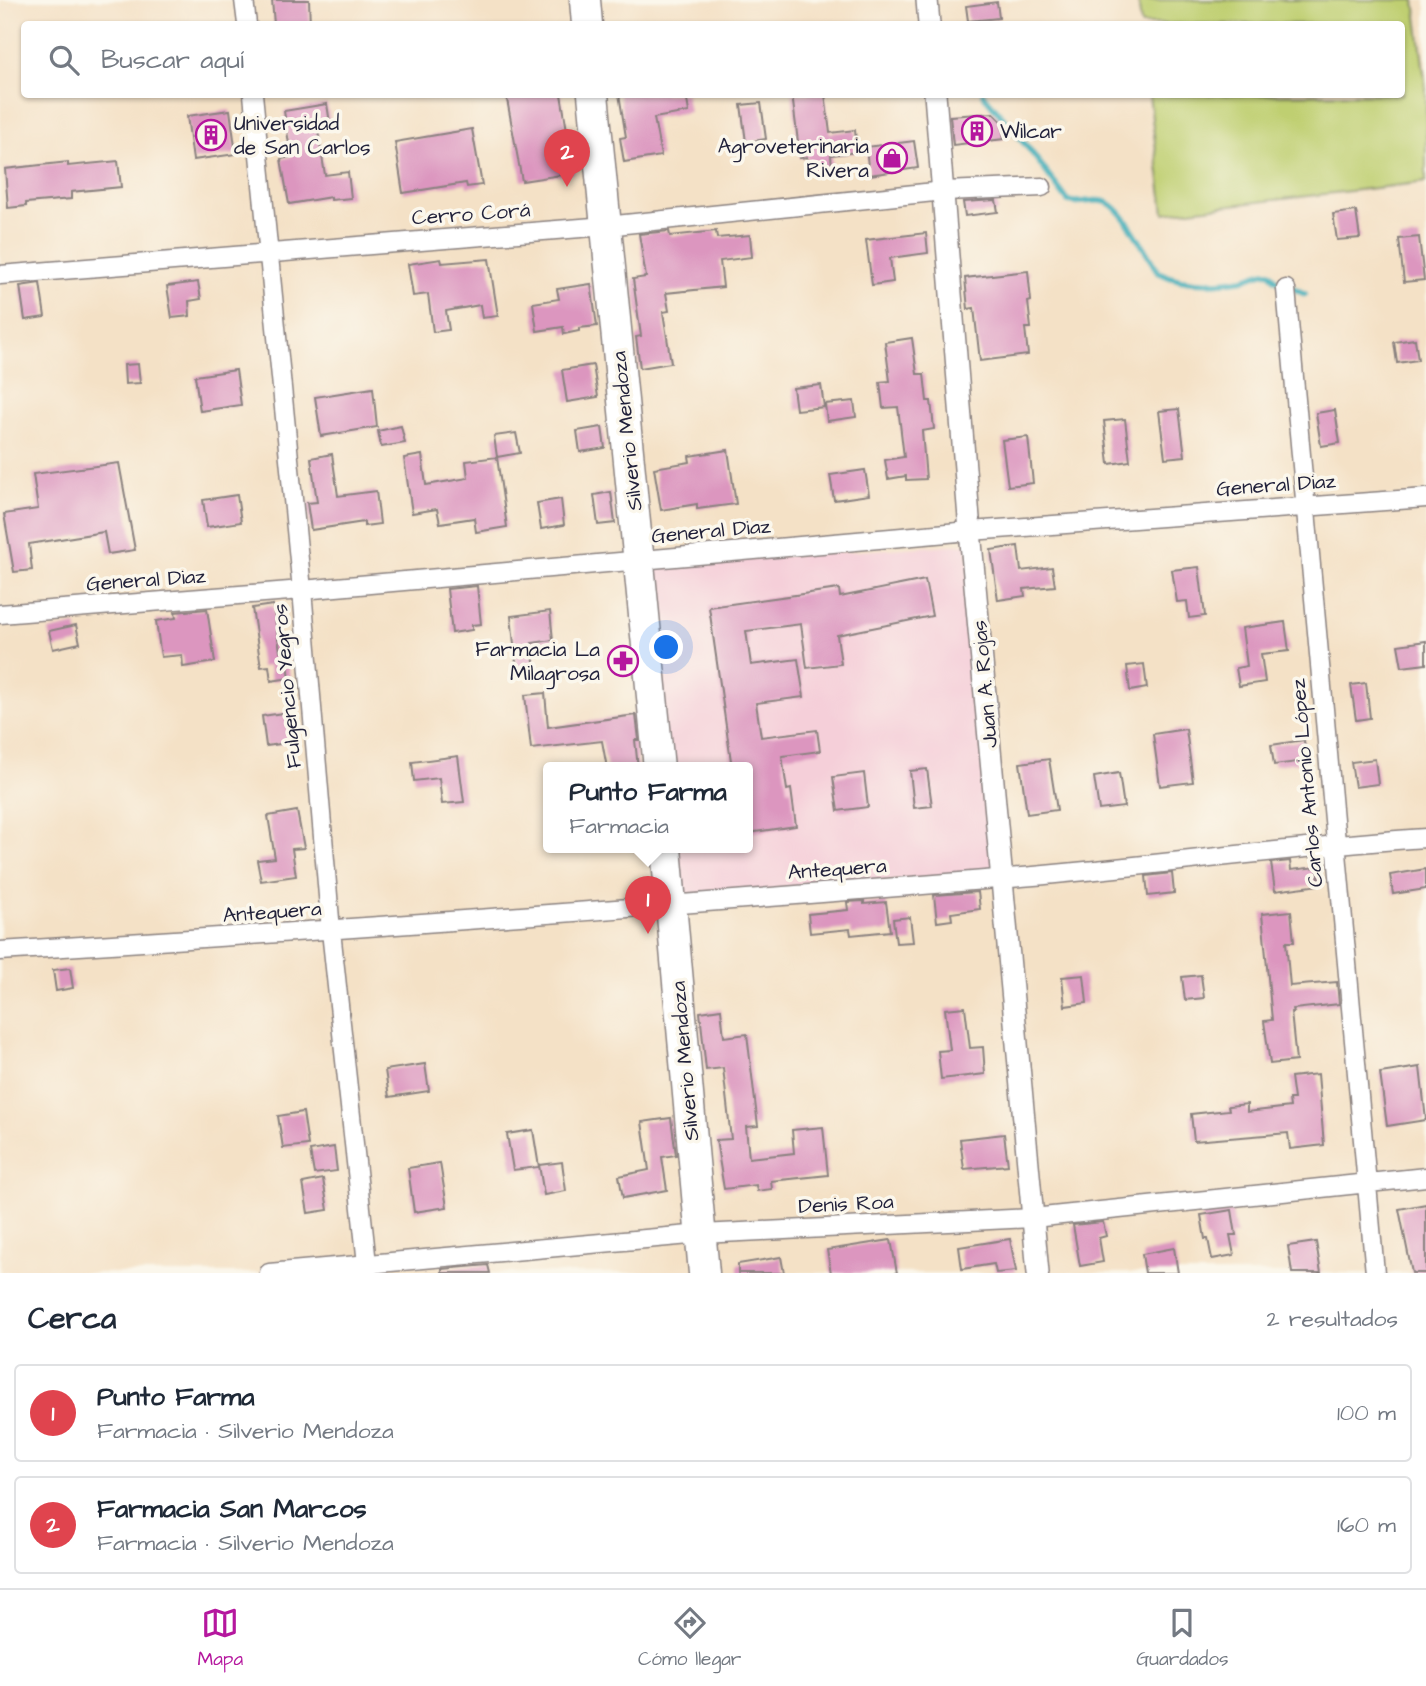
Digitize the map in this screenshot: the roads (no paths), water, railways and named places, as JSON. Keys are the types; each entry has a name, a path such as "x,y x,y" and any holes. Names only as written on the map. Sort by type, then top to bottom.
{"highway":[{"path":"585,0 587,21"},
{"name":"Silverio Mendoza","path":"593,98 658,762"},
{"name":"Silverio Mendoza","path":"666,853 704,1273"}],"street":[{"path":"244,0 247,21"},
{"path":"927,0 929,21"},
{"name":"Fulgencio Yegros","path":"253,98 302,590 331,931 368,1268"},
{"name":"Juan A. Rojas","path":"935,98 971,531 1038,1273"},
{"name":"Cerro Corá","path":"0,275 606,226 944,191 1042,187"},
{"name":"Carlos Antonio López","path":"1286,289 1375,1273"},
{"name":"General Diaz","path":"0,614 971,531 1426,498"},
{"name":"Antequera","path":"0,951 331,931 1002,879 1336,844 1426,838"},
{"name":"Denis Roa","path":"268,1273 368,1268 701,1234 1034,1218 1426,1177"}],"waterway":[{"path":"986,98 1068,201 1106,202 1120,213 1158,272 1178,280 1211,283 1244,279 1270,272 1275,279 1305,294"}],"place":[{"name":"Wilcar","path":"977,131"},
{"name":"Universidad de San Carlos","path":"211,135"},
{"name":"Agroveterinaria Rivera","path":"892,158"},
{"name":"Farmacia San Marcos","path":"567,187"},
{"name":"Farmacia La Milagrosa","path":"623,661"},
{"name":"Punto Farma","path":"648,934"}]}
